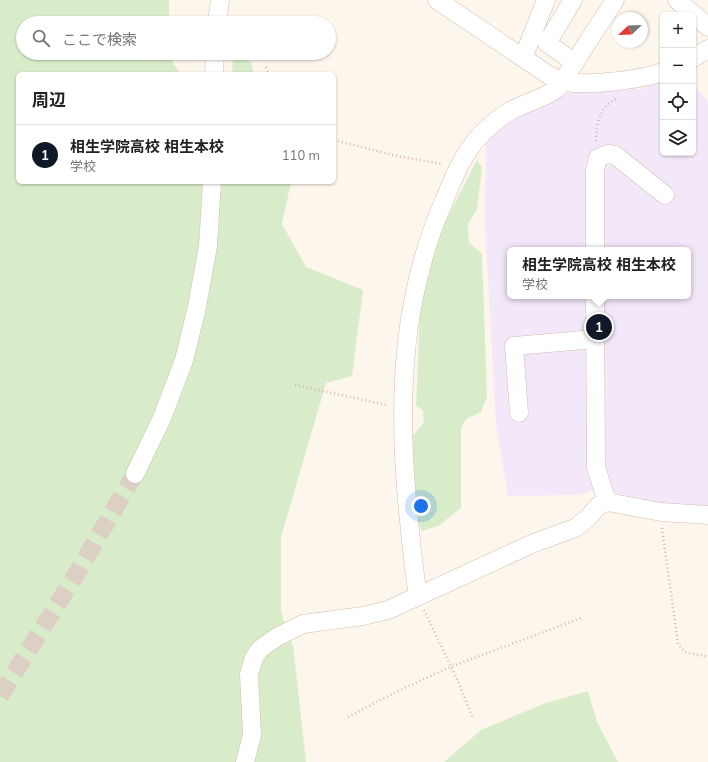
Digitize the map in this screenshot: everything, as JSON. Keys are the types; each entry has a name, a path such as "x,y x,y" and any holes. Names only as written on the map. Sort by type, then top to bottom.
{"street":[{"path":"218,16 220,0"},
{"path":"436,0 523,58 563,82 581,83 628,79 660,73"},
{"path":"523,58 546,0"},
{"path":"573,0 547,43 575,63"},
{"path":"418,596 404,465 403,410 406,340 414,290 426,245 458,169 474,144 511,110 545,97 558,88 615,0"},
{"path":"677,0 708,27"},
{"path":"696,56 708,49"},
{"path":"214,72 215,60"},
{"path":"595,247 595,170 598,158 608,154 615,154 665,195"},
{"path":"135,474 162,418 184,360 197,307 208,246 212,184"},
{"path":"595,299 596,467 607,502"},
{"path":"519,413 514,346 595,340"},
{"path":"245,762 252,734 249,674 254,658 260,649 277,637 303,624 363,616 388,610 534,543 575,528 588,518 598,506 607,502 661,512 708,515"}],"path":[{"path":"266,66 268,72"},
{"path":"602,156 596,142 597,128 601,113 607,104 624,95"},
{"path":"336,141 397,156 453,166 458,169"},
{"path":"295,385 391,405 403,410"},
{"path":"661,512 660,520 678,644 685,652 708,657"},
{"path":"418,596 473,719"},
{"path":"348,717 394,692 450,667 581,618"}],"shaded area":[{"path":"660,79 660,156 696,156 696,87 708,102 708,508 632,500 611,492 592,491 577,495 508,496 496,425 485,228 486,140 519,115 569,93 590,88 634,83 638,90"}],"green space":[{"path":"0,0 169,0 169,16 16,16 16,60 172,60 179,72 16,72 16,184 291,184 282,224 306,267 363,290 352,376 326,383 281,537 281,612 293,646 306,762 0,762"},
{"path":"233,60 245,60 251,62 254,72 232,72"},
{"path":"477,160 482,168 477,209 468,224 469,243 482,254 487,397 481,412 466,419 461,428 461,508 438,526 422,531 418,523 414,499 412,437 424,422 423,410 416,406 420,310 440,232"},
{"path":"588,691 597,722 618,762 444,762 481,730 543,704"}],"tunnel":[{"path":"0,696 75,576 135,474"}],"place":[{"name":"相生学院高校 相生本校","path":"599,327"}]}
